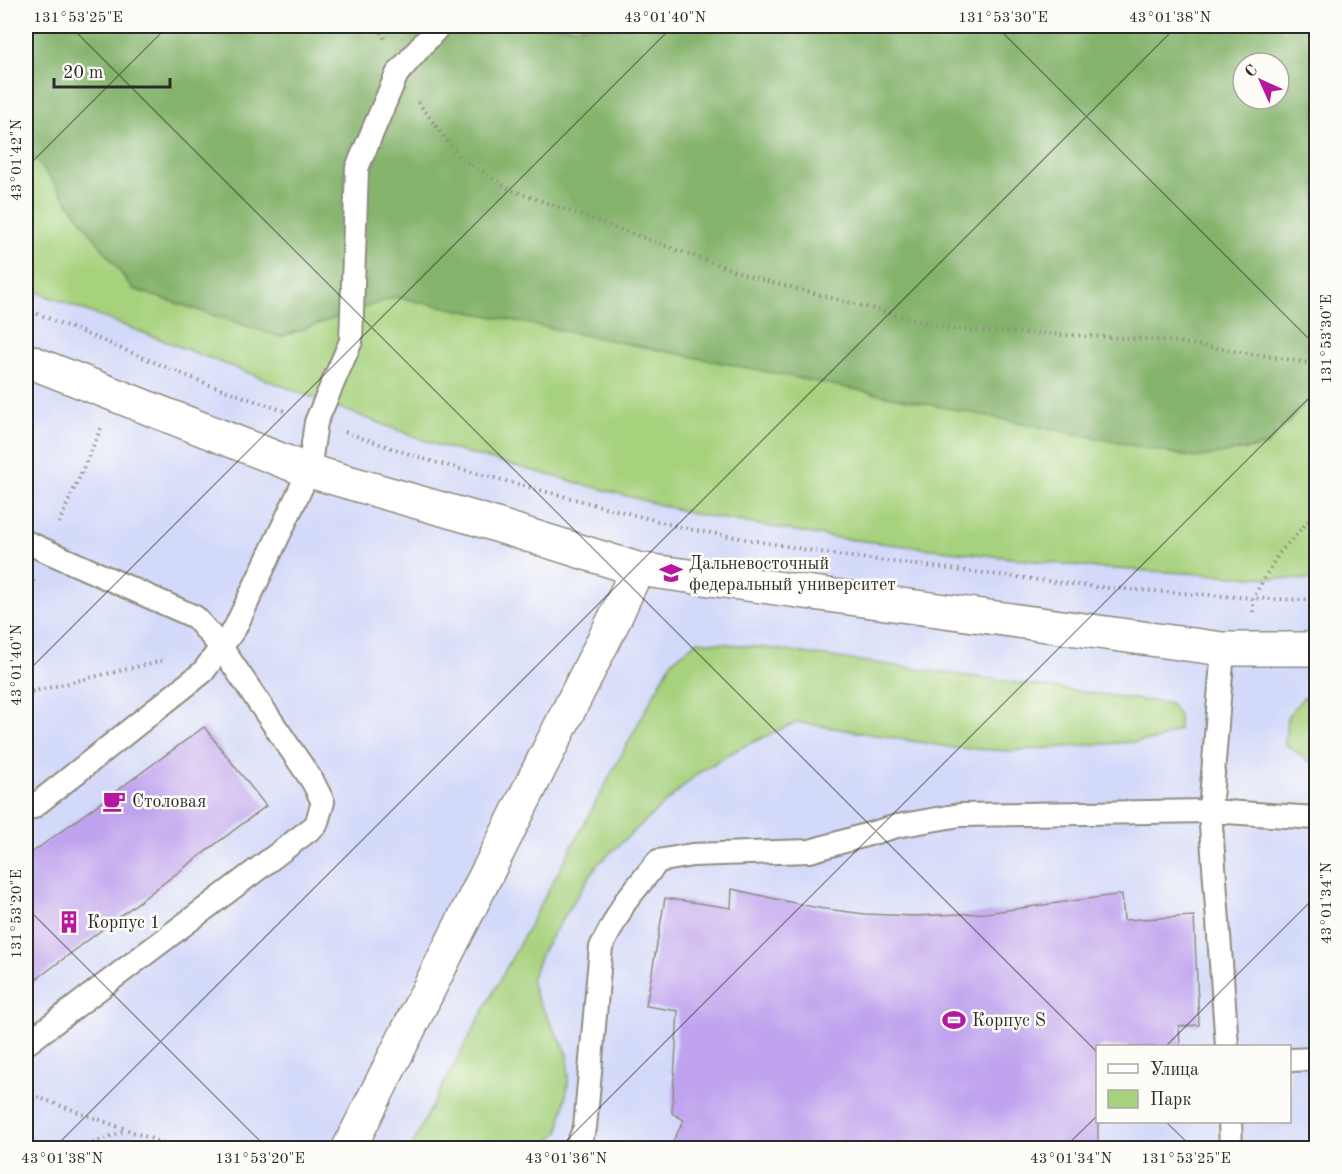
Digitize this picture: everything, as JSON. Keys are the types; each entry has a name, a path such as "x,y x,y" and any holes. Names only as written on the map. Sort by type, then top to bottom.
{"street":[{"path":"26,360 309,471 477,519 637,569 1237,649 1317,649"},
{"path":"349,1149 610,628 637,569"}],"lane":[{"path":"26,810 33,807 203,672 235,628 309,471 316,422 351,341 357,168 397,74 439,26"},
{"path":"26,542 195,617 221,647 313,782 323,802 316,825 26,1044"},
{"path":"1227,1045 1210,811 1237,649"},
{"path":"576,1149 585,1128 601,947 625,903 658,861 692,855 810,851 897,826 960,815 1210,811 1317,818"},
{"path":"1291,1060 1317,1059"},
{"path":"1230,1123 1231,1149"}],"path":[{"path":"379,26 397,74 459,157 511,190 752,277 950,329 1165,340 1317,364"},
{"path":"26,309 207,384 430,461 688,529 837,555 1096,587 1317,600"},
{"path":"26,598 115,396"},
{"path":"1237,649 1253,598 1279,553 1317,513"},
{"path":"26,693 221,647"},
{"path":"26,1092 177,1149"},
{"path":"82,1149 127,1129"}],"shaded area":[{"name":"Дальневосточный федеральный университет","path":"26,26 1316,26 1316,1148 26,1148"}],"green space":[{"path":"26,26 1316,26 1316,580 1098,568 837,538 694,514 437,445 26,288"},
{"path":"26,26 1316,26 1316,392 1266,446 1195,458 395,297 281,337 133,289 29,150 26,140"},
{"path":"698,641 767,648 1171,704 1179,716 1179,729 1158,740 1011,751 955,748 797,722 738,749 698,773 597,865 544,948 531,980 536,997 568,1054 568,1085 559,1132 543,1148 411,1148 672,661"},
{"path":"1303,698 1316,699 1316,763 1310,762 1285,744 1287,717"}],"building":[{"name":"Корпус 1","path":"204,727 266,806 26,987 26,857"},
{"name":"Корпус S","path":"732,889 818,908 865,914 915,916 986,913 1122,894 1124,920 1194,916 1199,1025 1179,1026 1180,1045 1096,1045 1098,1149 669,1149 684,1120 672,1113 678,1011 646,1006 665,898 731,908"}],"place":[{"name":"Дальневосточный федеральный университет","path":"671,573"},
{"name":"Столовая","path":"114,801"},
{"name":"Корпус 1","path":"69,922"},
{"name":"Корпус S","path":"954,1020"}]}
